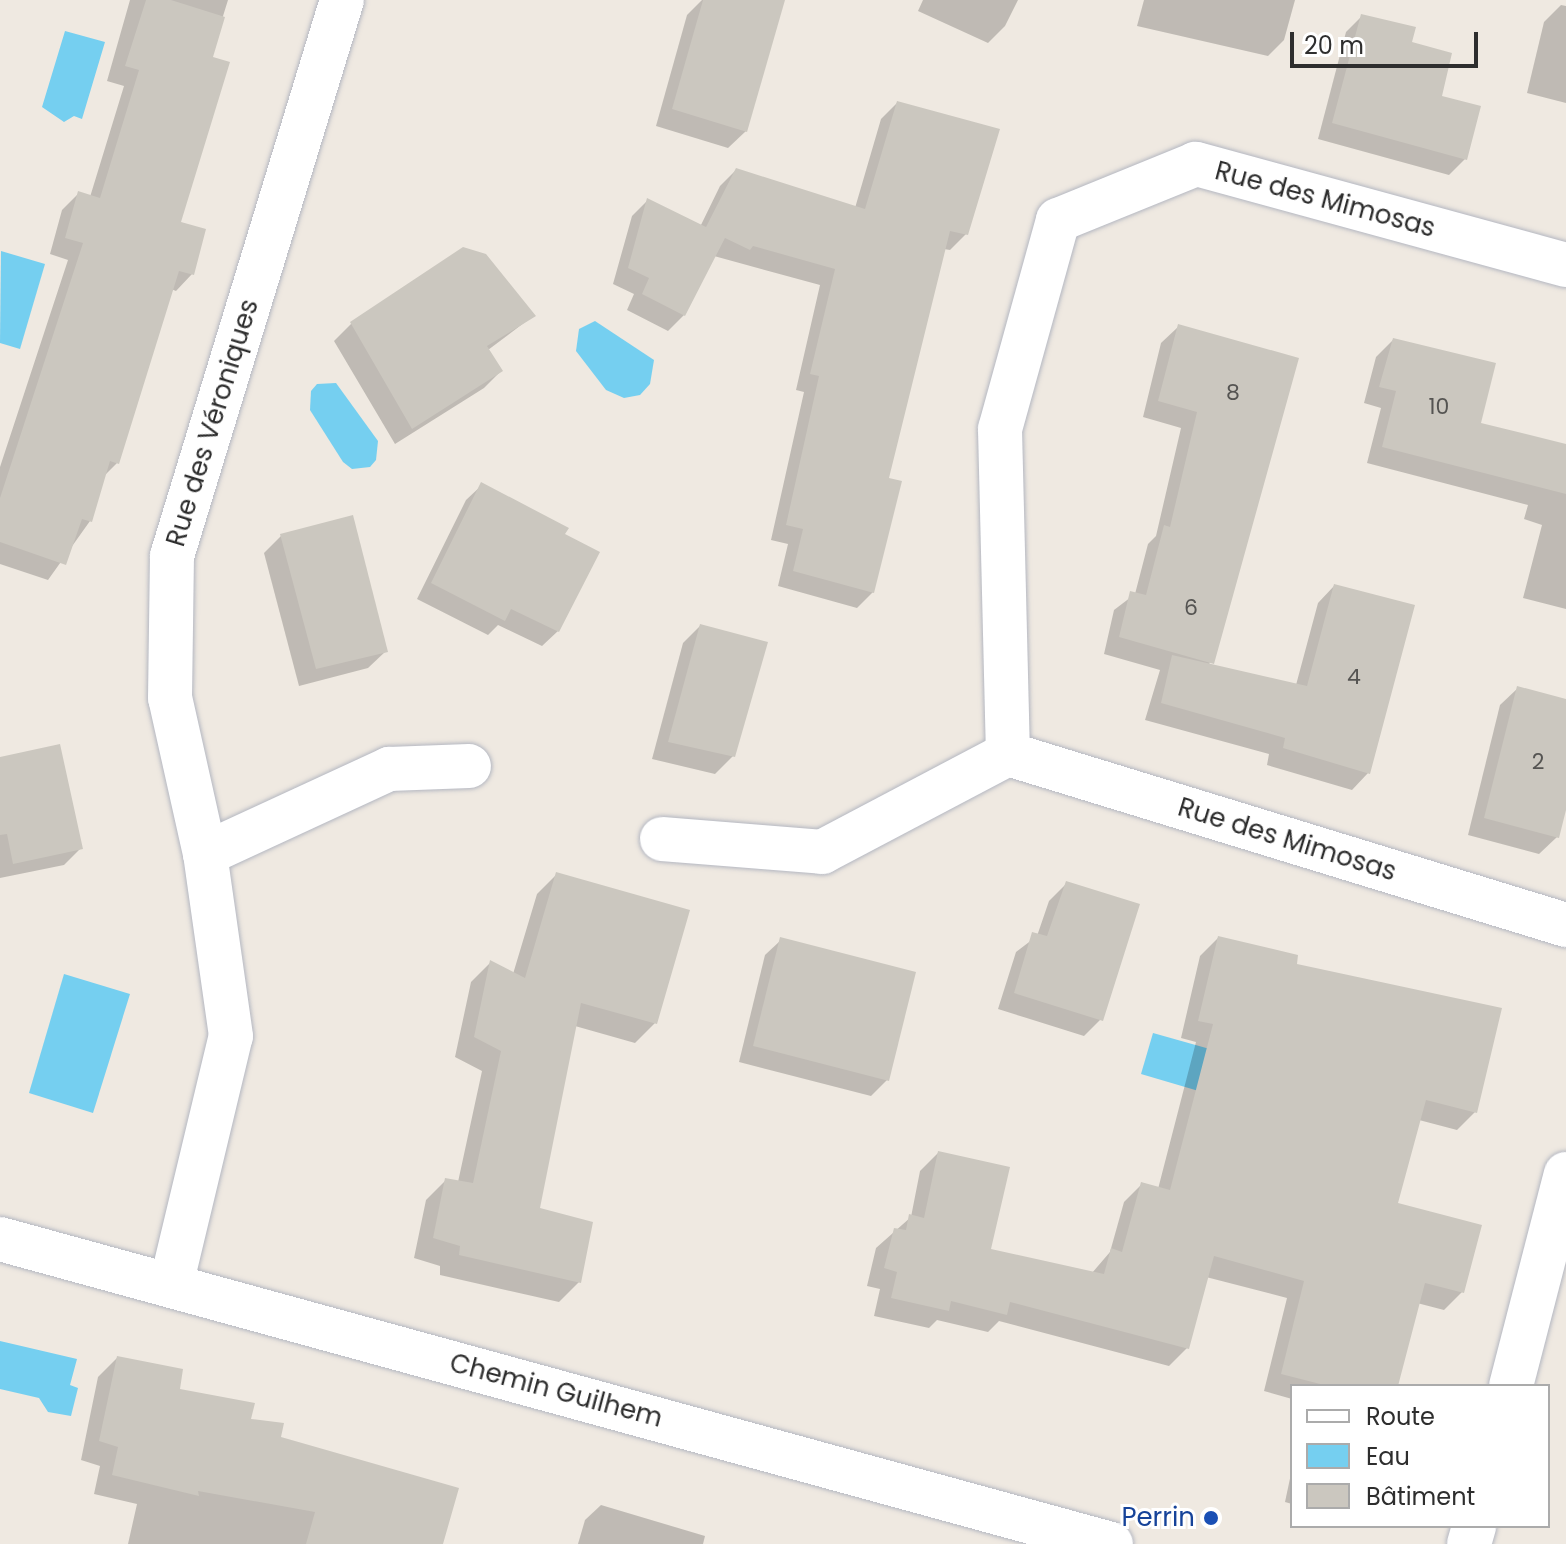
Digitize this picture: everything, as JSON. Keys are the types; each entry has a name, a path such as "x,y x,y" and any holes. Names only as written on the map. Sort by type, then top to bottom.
{"street":[{"name":"Rue des Véroniques","path":"171,1285 231,1036 205,854 170,698 172,556 342,0"},
{"name":"Rue des Mimosas","path":"1566,265 1196,164 1058,220 1000,429 1008,754 1566,925"},
{"path":"662,839 822,852 1008,754"},
{"path":"205,854 389,769 469,766"},
{"path":"1512,1384 1566,1174"},
{"name":"Chemin Guilhem","path":"0,1239 1068,1538 1111,1544"}],"water":[{"path":"65,31 105,42 82,119 74,116 64,122 42,107"},
{"path":"1,251 45,264 20,349 0,343"},
{"path":"595,321 654,360 650,384 640,395 624,398 606,390 576,351 579,329"},
{"path":"336,383 378,441 376,460 370,467 352,469 343,462 310,410 311,391 317,384"},
{"path":"64,974 130,994 93,1113 29,1093"},
{"path":"1153,1033 1231,1055 1219,1097 1141,1074"},
{"path":"0,1341 77,1359 70,1385 78,1388 71,1416 48,1412 39,1398 0,1389"}],"building":[{"path":"146,0 171,0 225,17 213,57 230,62 181,222 206,229 194,275 179,271 119,464 110,461 92,522 82,519 66,565 0,542 0,498 83,243 65,238 78,191 100,198 139,70 125,66"},
{"path":"703,0 785,0 747,132 672,109"},
{"path":"1361,14 1416,27 1412,42 1452,53 1442,96 1481,106 1467,160 1332,123"},
{"path":"897,101 1000,129 968,235 950,231 889,478 902,481 874,593 793,571 803,529 786,525 819,376 810,374 835,269 753,246 750,250 725,238 685,316 642,294 649,278 628,268 647,198 706,227 736,168 865,209"},
{"path":"463,247 486,254 536,316 487,346 503,371 412,429 350,322"},
{"path":"1178,324 1299,358 1214,664 1119,637 1130,591 1146,595 1164,525 1170,527 1197,412 1158,401"},
{"path":"1393,338 1496,363 1481,423 1566,444 1566,494 1382,447 1396,391 1379,387"},
{"path":"481,482 569,528 565,534 600,552 559,632 511,609 505,621 431,583"},
{"path":"353,515 388,652 316,669 280,534"},
{"path":"1334,584 1415,605 1370,774 1283,748 1285,738 1161,703 1172,655 1307,686"},
{"path":"700,624 768,642 735,757 668,742"},
{"path":"1517,686 1566,699 1566,810 1559,838 1484,818"},
{"path":"60,744 83,849 13,864 7,834 0,835 0,757"},
{"path":"556,872 690,910 657,1024 581,1003 540,1208 593,1222 581,1283 459,1255 460,1246 433,1238 445,1178 473,1183 501,1051 474,1037 490,960 525,978"},
{"path":"1066,881 1140,904 1103,1021 1014,993 1032,932 1047,936"},
{"path":"1218,936 1298,955 1297,964 1502,1008 1477,1113 1426,1100 1398,1203 1482,1225 1464,1293 1425,1283 1399,1384 1320,1384 1281,1374 1304,1281 1214,1256 1189,1349 1010,1302 1007,1315 951,1301 949,1311 891,1298 897,1272 884,1268 894,1228 906,1230 909,1214 924,1218 938,1151 1010,1167 991,1249 1104,1274 1111,1248 1122,1252 1141,1182 1170,1190 1213,1024 1198,1021"},
{"path":"780,937 916,972 889,1081 753,1046"},
{"path":"117,1356 183,1369 180,1389 255,1403 251,1419 284,1423 281,1437 459,1488 443,1544 306,1544 315,1512 198,1491 199,1496 112,1475 118,1447 99,1441"}],"place":[{"name":"Perrin","path":"1211,1518"}]}
